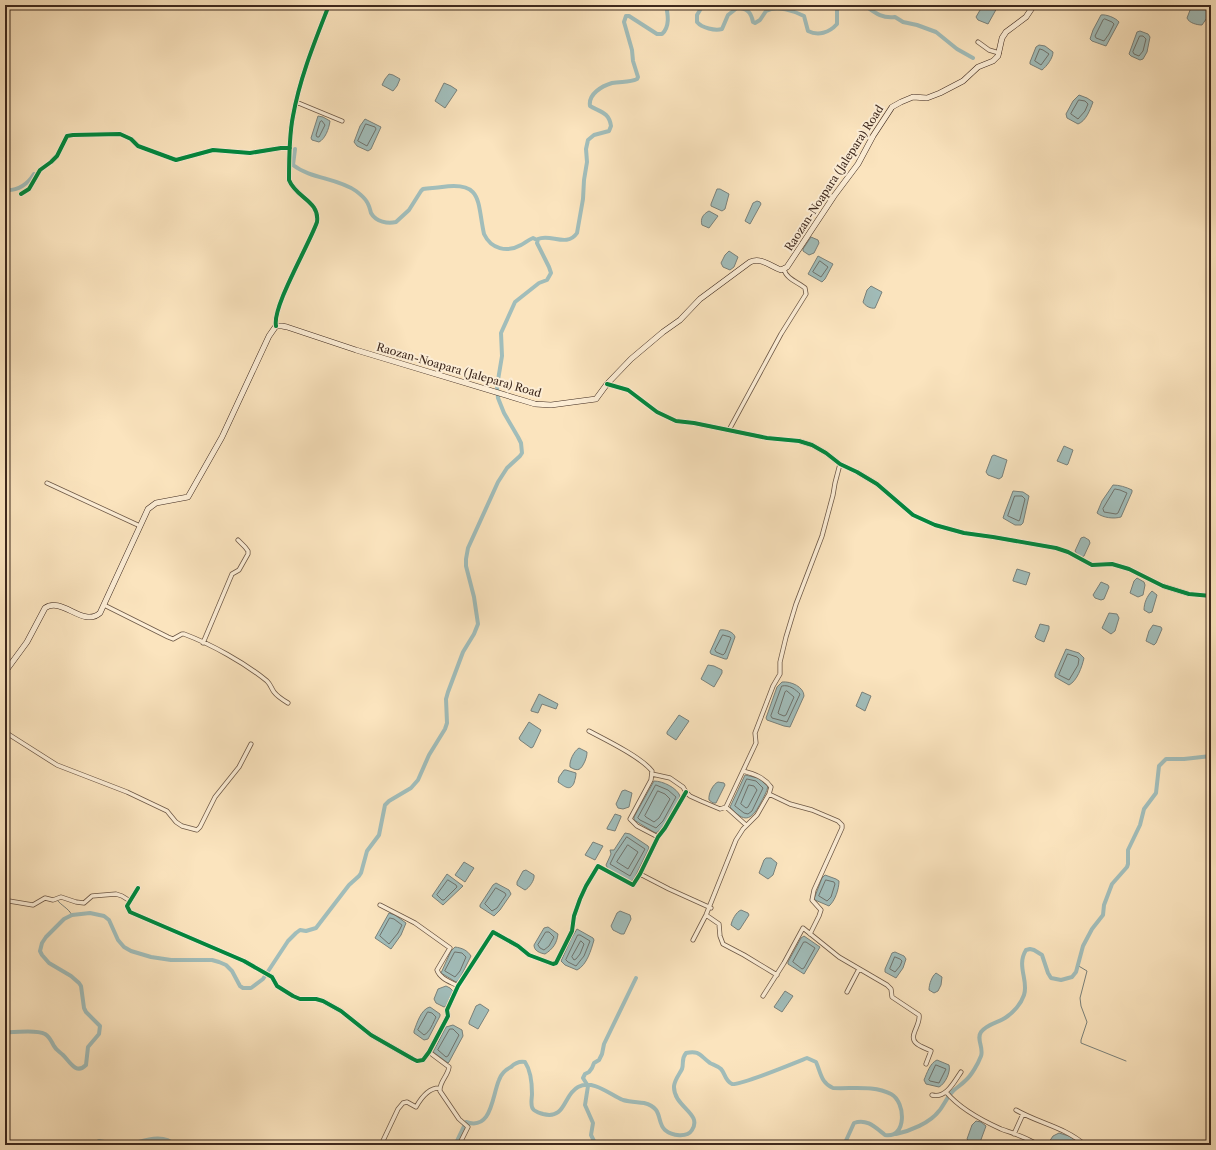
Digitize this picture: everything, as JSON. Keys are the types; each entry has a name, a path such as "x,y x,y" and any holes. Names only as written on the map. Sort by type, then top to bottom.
{"main road":[{"path":"999,53 1002,38 1006,32 1026,17 1034,5"},
{"name":"Raozan-Noapara (Jalepara) Road","path":"276,326 282,326 535,404 551,405 593,400 598,397 606,384 631,359 662,332 680,320 700,299 750,262 759,260 779,269 784,269 858,164 872,136 892,107 913,97 927,98 940,93 963,81 978,67 993,61 999,53"},
{"path":"5,672 27,642 45,608 49,605 56,605 90,617 98,615 148,510 156,503 188,497 222,437 269,336 276,326"}],"street":[{"path":"276,326 276,316 280,304 314,231 318,216 315,208 291,185 289,180 290,148 293,115 296,102 314,41 329,5"},
{"path":"978,42 989,50 999,53"},
{"path":"296,102 342,121"},
{"path":"21,194 29,189 40,170 57,156 68,136 73,135 120,134 131,138 138,146 176,160 213,150 250,153 290,148"},
{"path":"729,430 781,334 806,296 807,292 805,288 788,276 784,269"},
{"path":"606,384 628,390 649,407 671,420 767,438 804,442 816,446 840,464 867,477 913,515 935,525 964,533 1056,548 1068,552 1092,565 1112,564 1176,590 1189,594 1211,596"},
{"path":"726,808 756,743 755,732 770,693 780,674 780,662 786,637 796,604 822,536 834,495 835,483 840,464"},
{"path":"47,484 140,526"},
{"path":"203,643 232,574 239,570 248,554 246,547 238,540"},
{"path":"104,605 173,639 184,634 245,665 269,683 277,695 288,703"},
{"path":"589,731 637,758 652,771 651,780 630,819 637,826 658,837"},
{"path":"5,732 57,764 155,805 167,811 176,822 182,826 197,830 215,797 239,767 251,744"},
{"path":"693,940 710,908 736,840 757,814 769,794 770,787 764,779 743,771"},
{"path":"652,774 670,778 683,787 686,792 700,801 720,809 726,808"},
{"path":"138,888 127,906 130,912 227,952 272,977 277,986 283,991 300,998 323,1001 341,1011 370,1035 417,1061 423,1060 429,1052 448,1016 447,1010 458,986 493,932 518,946 529,955 553,964 556,963 572,931 574,916 580,899 598,866 633,885 658,837 686,792"},
{"path":"769,794 790,804 838,821 842,825 814,890 812,900 821,910 810,934"},
{"path":"726,808 746,826"},
{"path":"640,874 710,908"},
{"path":"5,904 9,901 33,905 45,898 53,900 58,898 84,903 92,896 116,894 130,901"},
{"path":"380,905 416,923 450,948 437,970 438,974 443,978 458,986"},
{"path":"706,915 720,924 720,936 723,944 777,975"},
{"path":"764,996 803,928 839,957 887,985 891,989 892,997 919,1015 919,1024 913,1039 918,1044 931,1051 926,1064"},
{"path":"847,992 859,969"},
{"path":"429,1052 449,1067 448,1072 439,1088 440,1092 459,1119 468,1127 459,1145"},
{"path":"932,1095 939,1096 946,1093 961,1072"},
{"path":"380,1145 398,1109 403,1103 407,1102 416,1107 419,1101 431,1089 439,1088"},
{"path":"946,1093 962,1108 980,1118 1014,1134 1023,1136 1033,1142"},
{"path":"1016,1110 1067,1132 1079,1139 1085,1145"},
{"path":"1014,1134 1023,1114"}],"water":[{"path":"983,5 998,6 988,24 978,20 976,17"},
{"path":"1192,5 1211,5 1211,12 1202,25 1191,22 1187,18"},
{"path":"1101,15 1106,15 1116,19 1119,22 1106,46 1090,39"},
{"path":"1140,31 1148,34 1150,37 1147,52 1143,59 1140,60 1129,54 1137,32"},
{"path":"1039,45 1045,46 1053,52 1049,62 1042,70 1030,64 1036,47"},
{"path":"389,74 400,79 393,91 382,85"},
{"path":"444,83 457,90 445,108 435,101"},
{"path":"1079,95 1093,102 1085,118 1078,124 1067,118 1066,114 1073,101"},
{"path":"318,116 330,121 329,127 323,139 319,142 312,140 311,138"},
{"path":"365,119 381,127 371,149 368,151 357,146 354,142 360,126"},
{"path":"717,189 729,194 725,209 722,211 711,206"},
{"path":"757,201 761,204 750,224 745,221 753,203"},
{"path":"709,211 718,216 709,228 702,225 701,221 704,215"},
{"path":"811,237 818,240 819,243 814,253 809,255 803,251 803,249"},
{"path":"729,251 738,257 734,267 730,270 723,267 721,263"},
{"path":"818,256 833,264 822,282 808,274"},
{"path":"871,286 882,292 875,308 868,307 863,302 867,290"},
{"path":"1064,446 1073,450 1067,465 1057,461"},
{"path":"994,455 1007,460 1002,477 999,479 988,475 986,472 992,456"},
{"path":"1113,485 1122,486 1132,490 1121,517 1118,518 1105,517 1097,513 1102,501"},
{"path":"1013,491 1023,492 1029,496 1023,523 1021,525 1015,525 1003,518"},
{"path":"1084,537 1089,540 1090,543 1084,556 1082,557 1075,551 1081,538"},
{"path":"1017,569 1030,573 1026,585 1013,581"},
{"path":"1137,578 1144,582 1145,585 1143,595 1138,597 1130,593 1134,581"},
{"path":"1101,582 1109,587 1104,599 1101,600 1095,598 1093,595"},
{"path":"1152,591 1157,595 1152,612 1149,613 1144,610 1144,607 1146,600"},
{"path":"1109,613 1117,614 1119,618 1115,631 1111,634 1102,628"},
{"path":"1040,624 1049,626 1044,642 1035,637"},
{"path":"1153,625 1161,627 1162,629 1154,645 1146,641 1149,631"},
{"path":"720,630 729,631 735,637 727,659 711,654 710,652"},
{"path":"1066,649 1079,653 1084,658 1077,677 1069,685 1055,677"},
{"path":"708,665 722,670 722,673 714,687 701,679"},
{"path":"782,682 789,682 796,685 802,690 804,696 790,727 767,720 766,718 777,687"},
{"path":"862,692 871,696 865,711 856,706"},
{"path":"539,694 558,704 556,709 542,704 538,713 531,711"},
{"path":"679,715 689,721 676,740 667,734 667,732"},
{"path":"529,722 541,730 533,747 531,748 519,738"},
{"path":"579,748 587,752 587,756 582,766 577,770 570,767 570,762"},
{"path":"564,770 576,773 574,783 569,788 558,782 559,777"},
{"path":"745,775 758,778 768,786 757,810 750,817 743,818 730,807"},
{"path":"654,781 661,782 676,790 680,796 671,816 663,827 656,833 634,820 634,817"},
{"path":"718,782 724,783 725,785 716,803 713,803 709,800 709,795 713,787"},
{"path":"625,790 632,793 629,807 623,809 618,808 616,804 622,791"},
{"path":"615,814 621,817 615,831 607,829 607,828"},
{"path":"625,833 630,834 649,848 632,881 608,869 606,865 611,854 610,850 614,850"},
{"path":"593,842 603,846 595,860 585,855"},
{"path":"766,858 771,858 777,863 773,875 768,879 759,873"},
{"path":"464,862 474,868 465,882 455,875"},
{"path":"526,870 534,875 534,879 525,890 517,885 517,882 523,871"},
{"path":"447,874 463,886 443,905 432,896"},
{"path":"825,875 839,881 836,895 829,906 814,899 822,878"},
{"path":"496,883 509,890 511,894 494,916 480,907 480,905 493,885"},
{"path":"741,910 749,915 738,930 731,925 734,916"},
{"path":"620,911 630,915 631,919 624,934 613,930 611,926 617,913"},
{"path":"389,913 395,915 406,923 401,935 391,949 375,938"},
{"path":"548,927 558,934 554,946 545,954 536,950 534,945 544,928"},
{"path":"577,929 594,940 586,961 577,970 565,965 561,961"},
{"path":"804,936 820,947 804,974 788,964 788,962 801,938"},
{"path":"455,947 468,952 471,956 459,980 456,982 441,973 451,951"},
{"path":"895,952 904,956 906,959 903,968 896,978 885,972 892,953"},
{"path":"936,973 942,977 941,985 938,991 934,993 929,990 929,988 932,978"},
{"path":"446,986 453,991 446,1006 444,1007 436,1003 434,999 438,989"},
{"path":"785,991 793,996 782,1012 774,1007"},
{"path":"480,1004 489,1010 478,1029 469,1024 469,1022 476,1006"},
{"path":"430,1007 440,1014 440,1016 428,1039 424,1040 414,1033 414,1031 424,1010"},
{"path":"453,1025 462,1030 463,1036 448,1063 433,1052 446,1027"},
{"path":"937,1060 949,1065 947,1078 939,1087 926,1084 924,1080 931,1066"},
{"path":"976,1121 981,1122 986,1126 979,1145 970,1143 967,1139 972,1125"},
{"path":"1059,1133 1069,1136 1077,1141 1078,1145 1047,1145 1053,1136"}],"waterway":[{"path":"5,1032 31,1031 45,1034 56,1049 73,1066 79,1069 86,1065 88,1047 99,1034 100,1026 84,1008 81,986 79,983 71,976 49,963 40,951 42,943 46,937 64,919 72,915 90,913 104,916 109,920 118,940 124,947 131,951 151,957 171,960 212,960 219,962 226,965 232,971 240,986 243,988 251,988 263,979 288,941 300,930 306,931 316,928 349,885 361,873 367,851 379,835 385,805 411,788 418,780 429,755 445,729 447,723 446,699 448,692 463,652 478,624 474,597 466,566 468,548 498,482 507,468 522,453 521,443 504,413 498,398 497,386 502,356 501,333 515,302 539,283 547,280 551,273 537,243 538,239 548,238 563,240 573,237 577,233 583,199 587,162 586,149 588,140 594,135 609,131 611,126 606,115 590,106 591,98 596,91 608,84 631,81 637,79 638,77 624,22 626,16 629,16 657,34 662,34 665,31 668,17 666,5"},
{"path":"703,5 697,15 697,22 702,26 716,30 722,29 728,15 737,8 748,11 753,22 755,23 760,20 766,11 770,9 780,9 804,16 808,31 812,33 823,33 830,30 837,24 837,5"},
{"path":"864,5 882,16 895,17 903,22 936,32 957,49 973,58"},
{"path":"295,149 293,165 300,170 341,183 356,191 366,200 373,216 382,222 396,222 409,210 423,189 455,186 465,187 476,196 484,234 495,246 510,249 533,238 537,240"},
{"path":"5,190 22,186 34,174"},
{"path":"896,1134 913,1129 925,1123 935,1115 951,1093 972,1073 982,1053 979,1038 983,1029 1008,1016 1023,998 1025,984 1022,962 1026,950 1034,950 1042,955 1051,978 1061,980 1072,977 1076,972 1083,946 1092,929 1103,915 1104,905 1112,884 1127,867 1128,850 1140,825 1144,809 1156,793 1159,766 1166,759 1211,756"},
{"path":"57,900 72,915"},
{"path":"1077,965 1087,971 1080,998 1081,1006 1087,1022 1081,1043 1126,1061"},
{"path":"596,1145 591,1135 593,1123 585,1105 588,1086 583,1078 592,1068 594,1063 599,1060 604,1044 636,978"},
{"path":"455,1145 466,1122 475,1123 486,1117 490,1110 502,1074 514,1064 521,1062 525,1062 529,1069 532,1086 532,1107 538,1112 550,1115 556,1113 564,1106 569,1095 573,1091 578,1087 590,1085 596,1086 623,1100 650,1105 659,1115 662,1127 668,1132 675,1135 690,1133 694,1124 694,1119 678,1099 674,1086 682,1069 684,1055 691,1052 700,1054 710,1063 720,1068 728,1081 732,1084 737,1084 756,1078 807,1058 816,1062 820,1074 826,1083 833,1088 877,1089 891,1094 896,1098 899,1104 902,1119 901,1126 897,1131 892,1135 885,1135 871,1124 863,1122 854,1123 844,1145"},
{"path":"126,1145 158,1138 170,1141 175,1145"},
{"path":"92,1145 99,1141 120,1145"},
{"path":"353,1145 363,1145"}],"cycle path":[{"path":"276,326 276,317 285,291 317,222 315,209 292,186 289,180 290,148 292,124 300,87 308,59 329,5"},
{"path":"21,194 29,189 40,170 57,156 67,136 120,134 131,139 138,146 176,160 213,150 250,153 290,148"},
{"path":"607,384 628,390 657,412 676,421 694,423 767,438 799,441 812,445 826,453 840,464 877,484 913,515 935,525 964,533 1056,548 1068,552 1092,565 1112,564 1129,569 1163,586 1189,594 1211,596"},
{"path":"138,888 127,906 130,912 244,961 272,977 277,986 293,996 300,999 316,999 323,1001 341,1011 371,1035 417,1061 423,1060 429,1052 448,1016 447,1010 458,986 493,932 518,946 529,955 553,964 556,963 572,931 574,916 580,899 598,866 633,885 658,837 686,792"}]}
